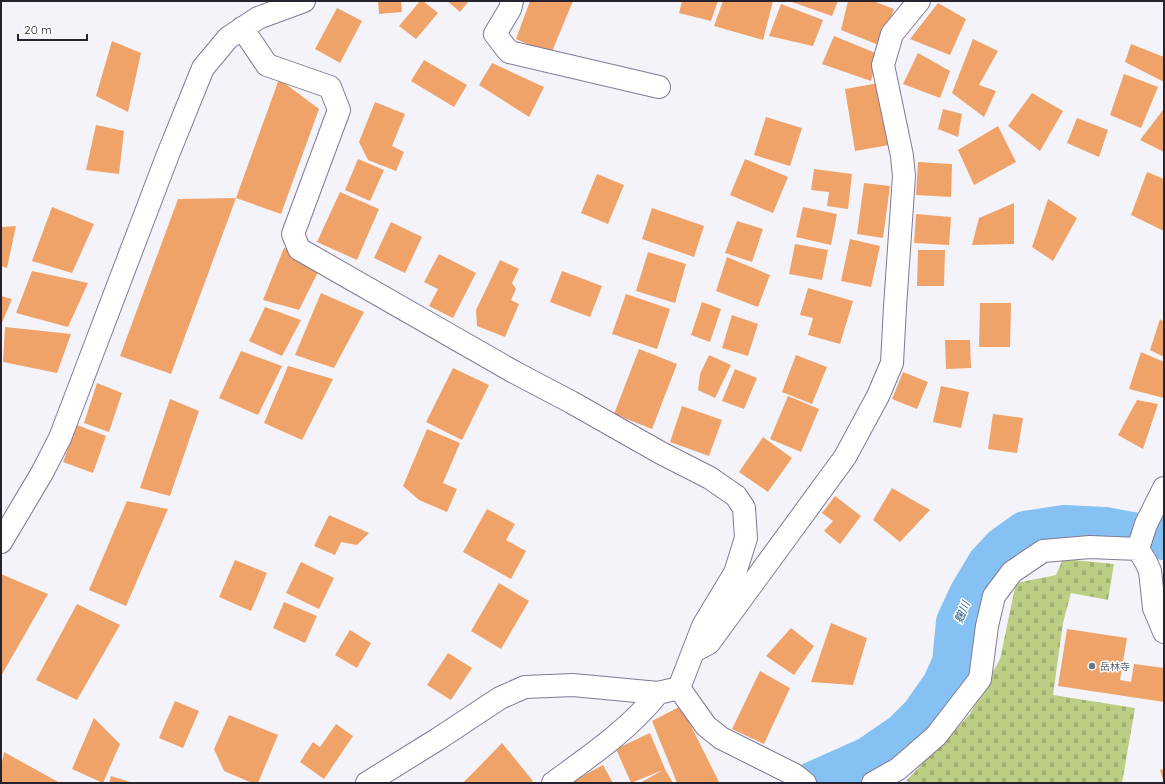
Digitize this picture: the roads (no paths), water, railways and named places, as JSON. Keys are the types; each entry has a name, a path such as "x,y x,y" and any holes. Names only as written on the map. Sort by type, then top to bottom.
{"street":[{"path":"1,542 42,473 60,438 167,157 203,68 228,38 242,28 258,18 304,1"},
{"path":"512,1 510,9 495,34 510,52 659,87"},
{"path":"693,651 709,643 845,457 878,396 892,363 904,176 902,156 883,65 892,34 919,1"},
{"path":"242,28 267,65 330,87 339,110 293,234 299,249 514,372 571,402 661,453 710,478 736,496 744,508 746,538 736,573 703,626 679,688"},
{"path":"1164,488 1146,524 1139,547 1150,571 1154,608 1164,632"},
{"path":"873,783 898,769 936,736 980,679 987,626 994,596 1012,572 1043,551 1090,547 1139,547"},
{"path":"367,783 500,698 525,687 573,685 658,693 679,688"},
{"path":"679,688 706,726 721,738 800,779"},
{"path":"552,783 598,750 646,709 658,693"}],"waterway":[{"name":"麹川","path":"812,783 868,758 903,734 922,715 943,685 953,663 957,622 970,594 988,564 1004,547 1025,532 1064,526 1105,528 1164,539"}],"place":[{"name":"岳林寺","path":"1092,666"}]}
